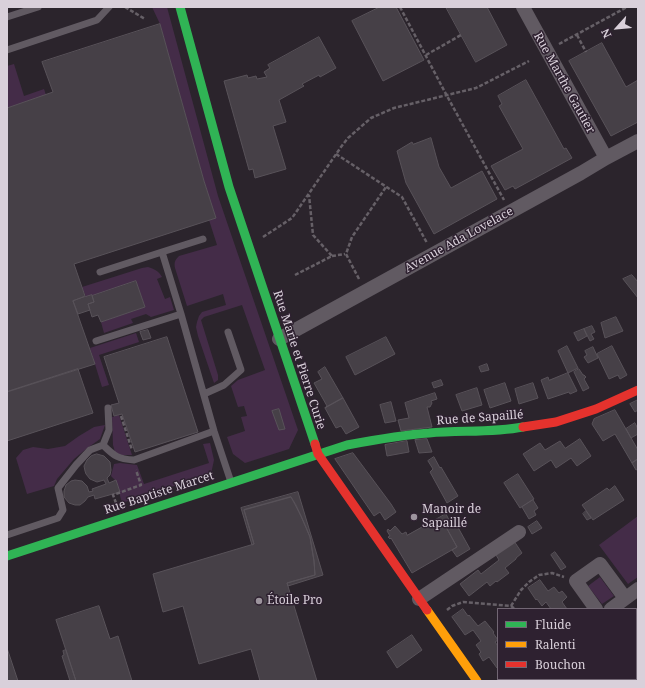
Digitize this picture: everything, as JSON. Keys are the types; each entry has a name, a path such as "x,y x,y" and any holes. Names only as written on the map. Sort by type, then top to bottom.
{"street":[{"name":"Rue Marie et Pierre Curie","path":"180,7 229,187 318,454 476,681"},
{"name":"Rue Marthe Gautier","path":"523,7 606,158"},
{"name":"Avenue Ada Lovelace","path":"279,339 581,174 606,158 638,141"},
{"name":"Rue de Sapaillé","path":"318,454 347,445 373,440 429,433 514,429 556,422 596,408 638,390"},
{"name":"Rue Baptiste Marcet","path":"7,556 318,454"},
{"path":"420,599 519,532"},
{"path":"595,608 576,581 600,564 634,594 613,608"}],"lane":[{"path":"7,17 38,7"},
{"path":"7,50 97,20 109,7"},
{"path":"100,272 203,239"},
{"path":"162,252 214,431 231,483"},
{"path":"96,341 181,314"},
{"path":"204,394 224,385 241,370 228,332"},
{"path":"7,536 58,518 63,510 58,488 90,450 103,445 109,430 108,408"},
{"path":"103,445 111,454 122,459 134,460 214,431"}],"path":[{"path":"125,7 145,19"},
{"path":"400,7 504,200"},
{"path":"557,45 627,7"},
{"path":"576,34 586,52"},
{"path":"426,55 462,35"},
{"path":"262,238 292,218 348,138 371,118 394,108 476,88 529,61"},
{"path":"336,154 402,197 427,243"},
{"path":"366,291 346,254 352,236 386,187"},
{"path":"309,195 312,235 332,256"},
{"path":"295,275 332,256 346,254"},
{"path":"121,416 133,454"},
{"path":"116,505 112,495 141,485 134,466"},
{"path":"511,606 520,590 540,575 552,573 576,581"},
{"path":"433,619 452,606 463,602 511,606 514,608"}],"shaded area":[{"path":"152,7 167,7 218,196 298,430 289,449 245,463 233,454 227,437 245,431 241,417 247,416 244,406 238,407 231,386 238,380 265,370 242,305 204,317 201,320 218,375 218,380 214,383 196,327 199,316 202,312 226,305 223,294 187,306 175,268 175,261 179,256 217,245 209,220 216,218 204,181 160,24"},
{"path":"14,64 24,96 44,89 46,95 7,108 7,66"},
{"path":"148,267 156,270 161,275 162,277 157,279 165,299 170,297 174,310 151,317 146,314 131,319 133,323 104,333 101,322 145,307 136,281 86,297 82,287"},
{"path":"136,333 139,342 99,355 109,385 102,387 90,348"},
{"path":"119,415 132,455 120,455 115,452 113,445 112,417"},
{"path":"105,425 100,439 74,459 57,479 54,486 27,494 16,458 23,450 33,447 48,449 65,446 94,427"},
{"path":"210,443 214,460 211,474 122,503 116,481 111,476 114,464 120,463 137,465 144,484 209,463 203,444"},
{"path":"638,516 638,577 628,584 599,545"},
{"path":"600,577 614,596 602,604 588,586"}],"building":[{"path":"380,7 396,7 424,60 383,81 352,21"},
{"path":"446,7 487,7 507,45 476,62"},
{"path":"160,24 204,181 216,218 74,264 85,296 73,301 95,364 7,392 7,108 53,92 42,62"},
{"path":"319,37 336,68 320,77 319,75 302,84 304,86 279,100 286,122 273,126 286,169 255,178 253,169 249,170 224,81 247,75 248,78 256,76 257,79 267,77 264,72 270,68 268,65"},
{"path":"602,43 626,87 638,80 638,122 611,136 569,61"},
{"path":"526,80 564,149 566,148 572,158 515,189 513,186 505,190 491,166 523,149 499,106 502,104 498,96"},
{"path":"431,138 439,167 451,188 482,171 497,199 434,234 406,183 397,151 412,142 413,144"},
{"path":"632,275 638,282 638,298 623,279"},
{"path":"136,281 145,307 101,322 98,315 92,317 88,304 94,302 92,296"},
{"path":"92,295 94,302 88,304 90,310 78,314 73,301"},
{"path":"616,317 623,331 605,338 601,323"},
{"path":"592,326 595,332 591,334 594,339 590,341 584,329"},
{"path":"584,329 587,336 578,341 574,333"},
{"path":"148,330 151,338 143,340 140,332"},
{"path":"167,337 198,432 135,452 122,414 114,416 111,405 119,403 104,357"},
{"path":"386,337 395,354 355,375 346,357"},
{"path":"567,346 578,368 568,373 558,351"},
{"path":"612,346 627,375 620,379 618,375 609,379 597,354"},
{"path":"593,347 598,358 588,363 584,357 587,355 585,351"},
{"path":"487,364 489,370 481,372 479,367"},
{"path":"325,367 343,398 325,408 327,406 314,383 322,379 318,372"},
{"path":"78,369 93,413 7,441 7,392"},
{"path":"579,369 586,377 584,379 589,388 583,391 574,372"},
{"path":"568,373 577,391 548,399 541,380 548,377 549,380"},
{"path":"441,380 443,385 434,388 432,383"},
{"path":"505,383 511,401 490,408 484,390"},
{"path":"533,383 538,398 519,404 515,389"},
{"path":"477,388 482,405 462,411 456,395"},
{"path":"435,393 437,399 431,401 432,403 430,407 427,407 432,427 401,431 398,420 409,418 405,403"},
{"path":"343,398 359,427 346,434 341,426 336,428 325,408"},
{"path":"638,400 638,410 635,412 630,404"},
{"path":"391,402 396,421 385,423 380,405"},
{"path":"279,409 285,429 279,430 272,411"},
{"path":"615,410 638,450 638,459 632,463 615,434 603,441 592,424 594,419"},
{"path":"635,423 638,429 638,434 631,438 626,429"},
{"path":"427,439 432,452 419,453 415,440"},
{"path":"580,439 591,456 577,466 571,458 556,468 551,460 534,471 523,454 540,443 545,450 560,441 565,448"},
{"path":"407,441 409,452 387,456 385,445"},
{"path":"353,453 396,512 385,520 380,512 374,516 335,459"},
{"path":"97,454 104,456 110,462 111,470 110,475 107,478 109,483 116,480 120,492 95,499 94,495 88,497 80,505 69,503 64,497 64,491 66,485 71,481 82,481 87,486 89,492 93,491 92,489 106,484 104,480 97,482 90,479 85,471 84,466 87,460 91,456"},
{"path":"434,457 458,496 447,503 430,472 433,469 428,461"},
{"path":"638,459 638,469 636,470 632,463"},
{"path":"518,474 534,499 520,508 504,483"},
{"path":"615,486 624,500 593,520 582,505 607,488 609,490"},
{"path":"298,492 323,575 288,586 287,583 315,575 310,537 296,505 291,497 244,510 254,544 252,545 241,508"},
{"path":"291,497 310,537 315,575 287,583 317,681 260,681 251,649 199,664 183,606 163,612 153,574 254,544 244,510"},
{"path":"533,500 538,508 534,511 536,515 529,519 522,507"},
{"path":"586,511 591,518 587,520 583,514"},
{"path":"446,514 451,524 446,527 457,547 412,573 391,538 390,539 388,537 390,536 387,531 388,529 390,531 395,526 402,534 406,532 407,535"},
{"path":"537,521 542,528 532,534 528,527"},
{"path":"455,522 470,549 457,557 452,550 457,547 446,527"},
{"path":"514,541 522,553 505,568 509,573 490,586 487,582 469,596 460,584 478,570 481,574 499,560 496,555"},
{"path":"555,552 566,567 561,570 551,555"},
{"path":"540,580 548,591 554,587 559,593 562,591 567,597 562,602 566,608 550,608 546,602 542,606 528,588"},
{"path":"99,606 110,639 118,636 132,681 76,681 56,620"},
{"path":"463,609 478,626 485,621 494,632 493,633 497,639 495,642 497,645 497,668 489,657 483,661 479,654 481,652 476,645 481,641 473,630 465,635 452,617"},
{"path":"638,620 637,640 637,621"},
{"path":"412,635 422,650 397,668 387,652"},
{"path":"7,648 18,681 7,681"},
{"path":"66,650 76,681 70,681 62,656 64,655 63,651"},
{"path":"534,680 551,681 534,681"},
{"path":"574,680 594,681 574,681"}],"traffic: fast":[{"path":"180,7 229,187 315,444"},
{"path":"7,556 347,445 419,434 500,430 523,427"}],"traffic: slow":[{"path":"427,610 477,681"}],"traffic: jam":[{"path":"523,427 556,422 596,409 638,390"},
{"path":"315,444 318,454 427,610"}],"place":[{"name":"Manoir de Sapaillé","path":"414,517"},
{"name":"Étoile Pro","path":"259,601"}]}
